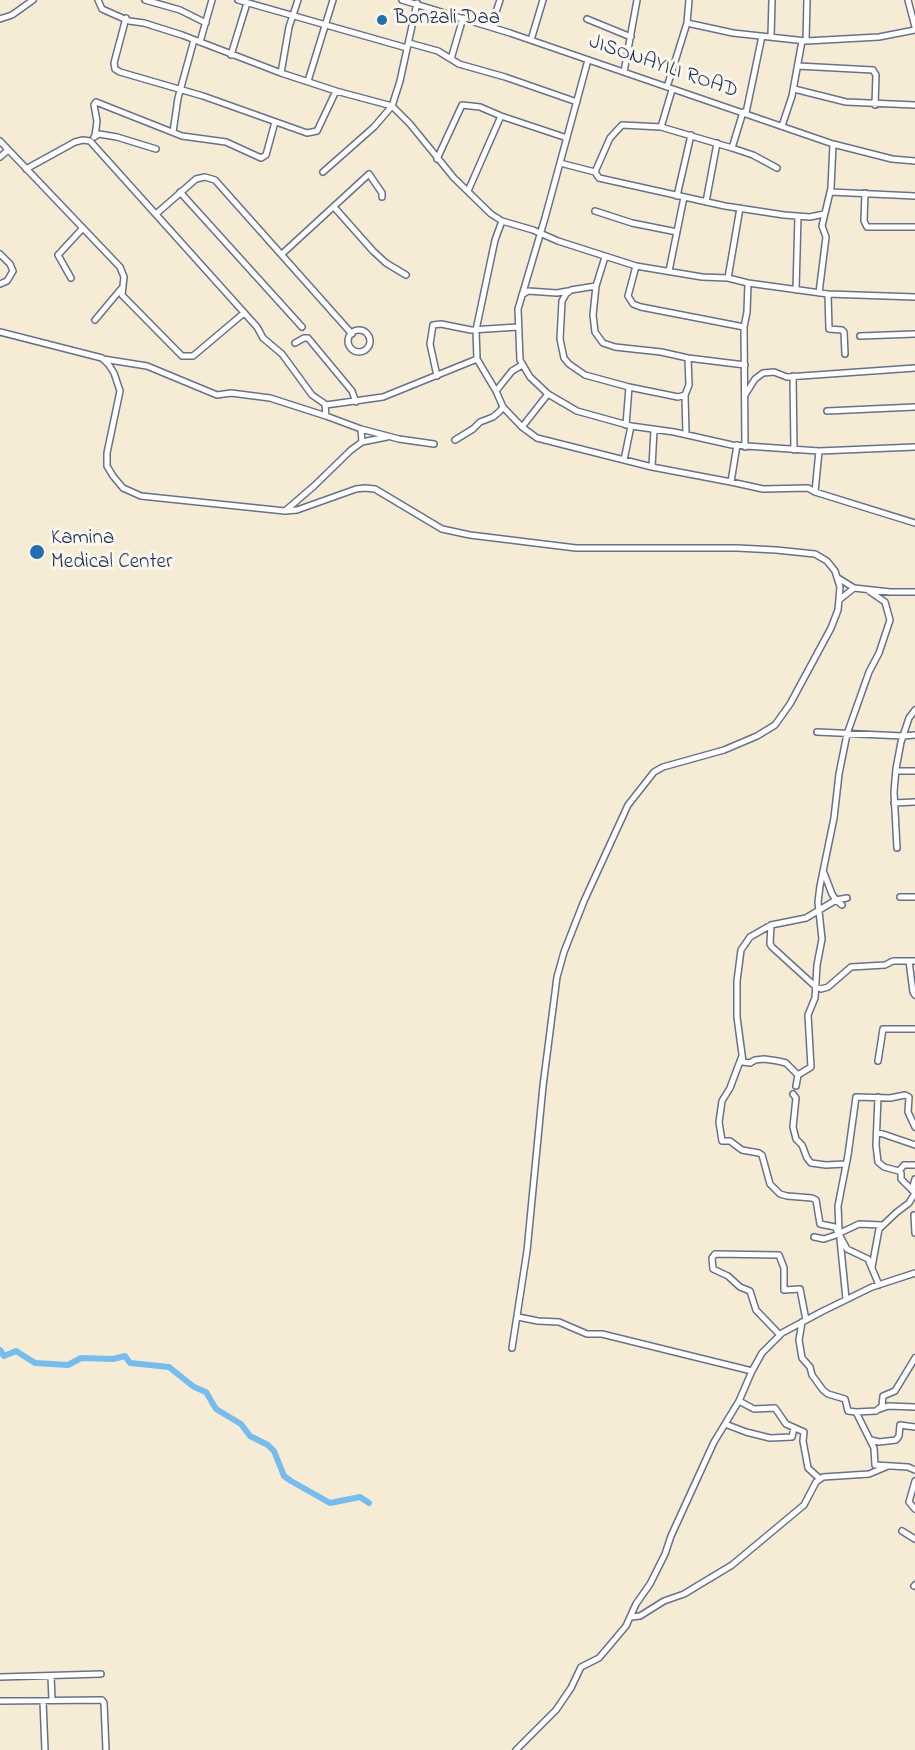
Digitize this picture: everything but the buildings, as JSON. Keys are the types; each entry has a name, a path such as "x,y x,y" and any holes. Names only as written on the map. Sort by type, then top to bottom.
{"street":[{"path":"0,19 12,15 33,0"},
{"path":"98,0 102,9 126,18 197,41 281,73 392,106 478,203 502,221 636,266 819,293 915,297"},
{"path":"146,0 180,10 206,23"},
{"path":"173,132 181,89 197,41 206,23 212,0"},
{"path":"238,0 325,25 438,51 459,64 577,102"},
{"path":"281,73 289,27 298,0"},
{"path":"308,81 333,0"},
{"name":"JISONAYILI ROAD","path":"402,0 417,2 531,40 833,144 892,159 915,161"},
{"path":"491,27 500,0"},
{"path":"531,40 543,0"},
{"path":"624,72 637,0"},
{"path":"661,127 687,23 690,0"},
{"path":"771,37 772,0"},
{"path":"782,126 794,90 804,41 807,0"},
{"path":"687,23 733,33 804,41 879,37 915,28 908,0"},
{"path":"323,172 374,127 392,106 417,2"},
{"path":"231,55 247,3"},
{"path":"126,18 114,63 115,69 146,81 181,89 307,133 317,131 336,91"},
{"path":"451,59 463,18"},
{"path":"587,19 631,37"},
{"path":"732,148 744,113 762,36"},
{"path":"588,60 518,309 519,353 522,365 530,377 548,394 577,411 629,426 686,434 737,446 819,451 915,447"},
{"path":"798,66 873,70 876,75 875,105"},
{"path":"794,90 846,102 915,105"},
{"path":"90,141 94,136 97,121 94,105 96,102 182,136 226,142 261,158 266,155 275,122"},
{"path":"437,159 462,105 480,107 567,138"},
{"path":"468,191 501,116"},
{"path":"595,172 606,145 618,127 626,124 661,127 691,135 753,155 777,168"},
{"path":"94,136 99,134 117,137 156,149"},
{"path":"669,271 691,135"},
{"path":"0,141 120,267 124,277 122,295 182,356 193,356 244,314"},
{"path":"26,169 75,142 90,141 257,327 263,338 282,354 312,395 326,405 383,397 477,359"},
{"path":"706,202 717,143"},
{"path":"819,293 826,237 822,226 830,192 833,144"},
{"path":"0,157 8,150"},
{"path":"560,163 595,172 599,178 706,202 798,216 810,217 824,214"},
{"path":"282,254 369,174 382,196"},
{"path":"156,214 201,177 215,180 352,334"},
{"path":"180,192 302,327"},
{"path":"830,192 915,196"},
{"path":"865,193 864,221 867,226 915,227"},
{"path":"334,207 373,251 386,263 406,275"},
{"path":"728,278 740,208"},
{"path":"595,211 632,223 677,232"},
{"path":"795,290 798,216"},
{"path":"502,221 495,240 476,330 477,359 503,407 522,427 537,438 652,467 763,489 808,488 915,523"},
{"path":"71,278 58,255 82,229"},
{"path":"0,254 10,264 13,271 7,281 0,284"},
{"path":"605,257 596,286 593,322 595,332 603,343 615,347 745,365"},
{"path":"636,266 628,296 633,304 744,327"},
{"path":"746,447 744,327 748,283"},
{"path":"521,296 528,291 557,293 596,286"},
{"path":"95,320 122,288"},
{"path":"568,291 562,301 559,328 566,361 585,375 678,397 685,395"},
{"path":"828,294 830,329 844,332 845,354"},
{"path":"437,376 430,344 433,325 476,330 518,327"},
{"path":"360,330 367,334 370,342 367,349 359,352 351,349 348,341 352,334 360,330"},
{"path":"0,332 102,358 147,366 217,395 231,393 270,399 361,429 434,444"},
{"path":"861,336 915,334"},
{"path":"295,343 308,338 352,391 356,402"},
{"path":"102,358 109,364 120,391 107,453 107,466 123,488 141,496 285,511 297,510 356,489 375,489 442,528 471,535 576,548 737,548 815,554 827,561 838,578 854,588 868,591 915,592"},
{"path":"686,434 685,395 689,385 688,358"},
{"path":"496,391 512,371 522,365"},
{"path":"745,395 759,374 774,372 784,377 915,368"},
{"path":"793,376 794,450"},
{"path":"624,460 629,426 629,387"},
{"path":"522,427 548,394"},
{"path":"326,405 326,416"},
{"path":"455,440 480,422 498,414 503,407"},
{"path":"827,411 915,407"},
{"path":"361,429 362,442"},
{"path":"652,467 654,430"},
{"path":"285,511 314,486 345,454 362,442 387,436"},
{"path":"731,482 737,446"},
{"path":"815,492 819,451"},
{"path":"513,1347 557,977 564,952 586,896 628,805 654,772 663,767 724,750 775,725 790,704 831,628 838,610 838,578"},
{"path":"839,600 854,588"},
{"path":"796,1086 798,1075 811,1067 808,1015 814,1004 822,939 819,909 820,886 847,734 890,620 885,602 868,591"},
{"path":"885,602 890,592"},
{"path":"897,848 894,803 896,771 903,736 915,710"},
{"path":"817,732 915,735"},
{"path":"896,771 915,771"},
{"path":"894,803 915,802"},
{"path":"824,872 836,900 842,905"},
{"path":"900,897 915,897"},
{"path":"798,1075 786,1063 764,1059 750,1063 743,1062 737,1017 737,981 741,950 750,937 771,925 806,918 836,900 846,898"},
{"path":"771,925 771,946 816,987 821,989 828,987 850,967 885,965 893,961 912,961 915,995"},
{"path":"878,1061 883,1029 915,1029"},
{"path":"742,1056 730,1088 722,1101 719,1122 722,1141 762,1155 770,1184 774,1188 787,1196 816,1200 820,1224 834,1226 848,1249 868,1260 879,1285"},
{"path":"793,1094 796,1098 793,1126 796,1139 802,1145 807,1158 811,1163 845,1164"},
{"path":"846,1299 838,1206 856,1097 909,1096 908,1112 915,1126"},
{"path":"878,1097 876,1145 879,1163 890,1170 900,1171"},
{"path":"877,1132 915,1145"},
{"path":"914,1192 901,1179 900,1171 904,1165 915,1165"},
{"path":"872,1267 876,1254 877,1233 882,1225 907,1205 914,1192 915,1179"},
{"path":"907,1205 915,1216 915,1233"},
{"path":"814,1237 824,1239 859,1224 882,1225"},
{"path":"780,1335 756,1310 750,1291 713,1269 712,1258 715,1254 779,1254 784,1268 784,1290 800,1289 804,1321 799,1340 802,1358 823,1390 828,1394 845,1399 848,1411 872,1412 888,1406 915,1407"},
{"path":"516,1750 556,1710 571,1688 580,1667 596,1660 621,1633 631,1617 665,1554 714,1442 739,1401 762,1353 780,1335 846,1299 915,1273"},
{"path":"518,1317 559,1322 587,1334 602,1334 752,1371"},
{"path":"878,1409 882,1406 883,1396 895,1391 915,1358"},
{"path":"739,1401 754,1409 775,1408 786,1424 804,1432 803,1441 808,1468 820,1479"},
{"path":"855,1412 871,1440 875,1465 873,1473"},
{"path":"725,1424 770,1438 792,1437 794,1428"},
{"path":"871,1440 879,1442 896,1440 899,1436 900,1425 915,1427"},
{"path":"875,1465 908,1467 915,1470"},
{"path":"631,1617 640,1616 664,1601 684,1594 732,1565 804,1505 816,1482 820,1479 828,1476 873,1473 888,1466"},
{"path":"915,1481 909,1502 915,1509"},
{"path":"915,1530 904,1532 915,1539"},
{"path":"0,1677 101,1674"},
{"path":"51,1676 52,1700"},
{"path":"0,1701 104,1701 106,1750"},
{"path":"43,1701 45,1750"}],"waterway":[{"path":"0,1350 4,1356 16,1351 35,1363 68,1365 81,1358 113,1359 125,1356 130,1363 169,1367 194,1387 206,1392 216,1409 241,1424 250,1436 268,1445 274,1451 284,1476 291,1481 330,1503 360,1497 369,1503"}],"place":[{"name":"Bonzali Daa","path":"382,20"},
{"name":"Kamina Medical Center","path":"37,552"}]}
